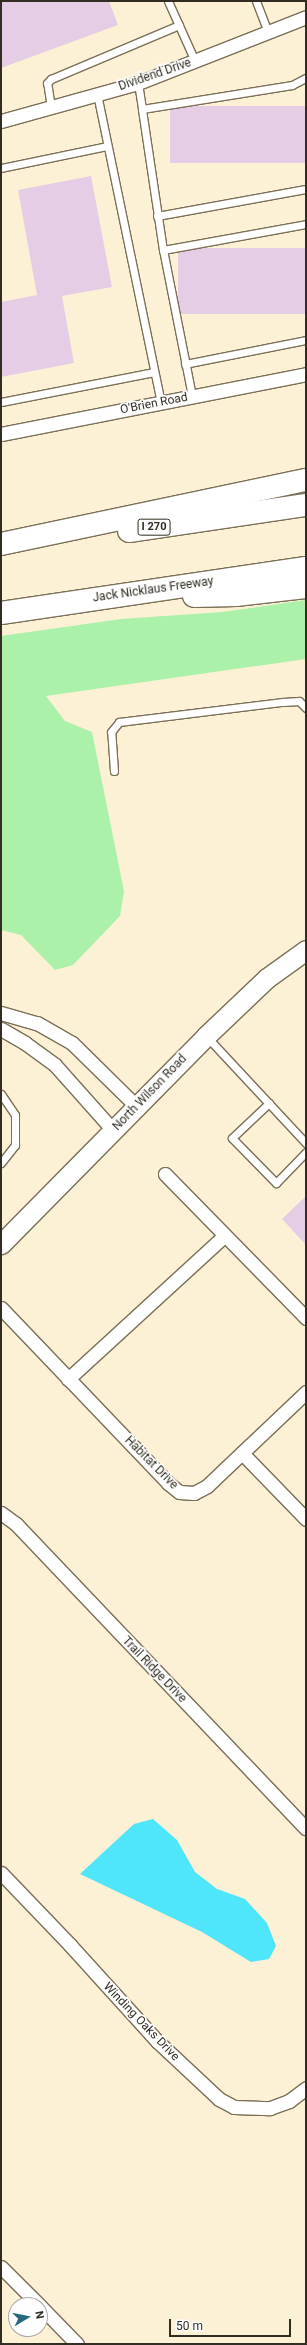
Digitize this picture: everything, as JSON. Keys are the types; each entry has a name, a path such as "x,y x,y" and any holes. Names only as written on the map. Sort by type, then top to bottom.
{"highway":[{"path":"1,544 306,480"},
{"name":"I 270","path":"1,550 306,505"},
{"name":"Jack Nicklaus Freeway","path":"1,613 306,568"},
{"path":"107,597 236,595 306,587"}],"main road":[{"name":"North Wilson Road","path":"1,1244 206,1036 267,978 306,950"}],"street":[{"name":"Dividend Drive","path":"1,121 138,83 306,18"},
{"name":"O'Brien Road","path":"1,434 306,374"},
{"path":"1,1013 36,1023 72,1043 136,1106"},
{"path":"1,1029 26,1043 55,1065 113,1130"},
{"path":"165,1174 224,1236 306,1318"},
{"path":"68,1379 224,1236"},
{"name":"Habitat Drive","path":"1,1308 168,1483 179,1492 194,1493 207,1486 306,1392"},
{"path":"242,1453 306,1519"},
{"name":"Trail Ridge Drive","path":"1,1512 16,1524 306,1828"},
{"name":"Winding Oaks Drive","path":"1,1873 70,1945 157,2041 219,2099 234,2107 270,2108 289,2101 306,2088"},
{"path":"1,2267 32,2297"},
{"path":"48,2313 77,2344"}],"lane":[{"path":"168,1 195,61"},
{"path":"256,1 268,32"},
{"path":"51,107 47,83 51,79 179,25"},
{"path":"142,109 292,85 306,78"},
{"path":"138,83 157,216 192,396"},
{"path":"97,94 161,402"},
{"path":"1,168 107,146"},
{"path":"157,216 306,189"},
{"path":"163,250 306,224"},
{"path":"185,364 306,340"},
{"path":"1,402 154,372"},
{"path":"114,771 111,732 119,722 283,702 299,701 306,708"},
{"path":"206,1036 306,1143"},
{"path":"1,1163 15,1145 15,1115 2,1097"},
{"path":"269,1103 232,1138 276,1183 306,1152"}],"green space":[{"path":"306,600 306,659 46,696 65,721 92,732 124,891 120,916 73,965 55,970 21,935 1,930 1,636 121,619 222,612"}],"water":[{"path":"153,1819 177,1840 195,1872 217,1889 245,1899 267,1923 276,1946 269,1959 251,1962 202,1932 80,1874 134,1824"}],"building":[{"path":"1,1 109,1 118,25 1,68"},
{"path":"170,106 306,106 306,163 170,163"},
{"path":"91,176 112,287 62,296 74,363 1,377 1,302 37,295 18,190"},
{"path":"178,248 306,248 306,314 178,314"},
{"path":"306,1196 306,1245 282,1219"}]}
